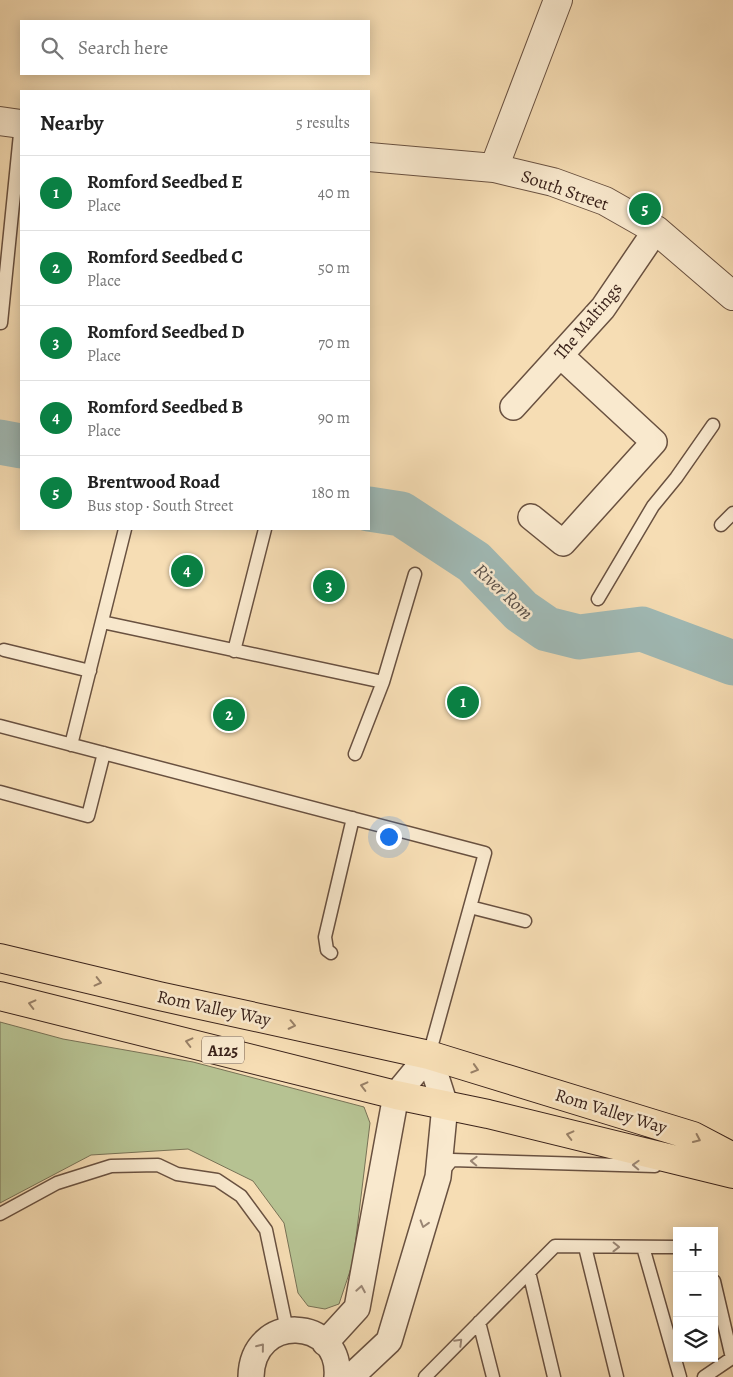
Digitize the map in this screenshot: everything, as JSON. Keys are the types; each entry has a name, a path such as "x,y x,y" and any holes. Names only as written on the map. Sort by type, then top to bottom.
{"main road":[{"name":"Rom Valley Way","path":"0,958 159,996 429,1055 693,1136 733,1157"},
{"name":"Rom Valley Way","path":"0,996 396,1095 446,1105 733,1174"}],"street":[{"path":"494,168 558,0"},
{"path":"0,121 20,124"},
{"name":"South Street","path":"370,157 494,168 553,182 605,200 656,230 733,296"},
{"name":"The Maltings","path":"513,407 603,308 656,230"},
{"path":"531,517 563,542 654,442 560,355"},
{"path":"325,1343 357,1308 396,1095 429,1055"},
{"path":"347,1377 356,1372 389,1341 438,1177 446,1105 429,1055"},
{"path":"251,1377 251,1366 255,1353 274,1334 287,1330 308,1332 325,1343 336,1362 337,1377"}],"lane":[{"path":"1,323 20,134"},
{"path":"598,599 653,506 676,478 713,425"},
{"path":"721,526 733,513"},
{"path":"71,745 125,530"},
{"path":"234,651 265,530"},
{"path":"355,754 383,682 415,574"},
{"path":"102,622 383,682"},
{"path":"4,650 90,671"},
{"path":"0,726 485,853 429,1055"},
{"path":"0,792 88,816 104,753"},
{"path":"331,953 327,950 325,937 341,896 352,818"},
{"path":"470,907 525,921"},
{"path":"438,1177 452,1160 702,1167"},
{"path":"0,1214 57,1183 111,1166 158,1165 177,1174 217,1180 241,1196 266,1230 287,1330"},
{"path":"429,1375 555,1246 673,1247"},
{"path":"585,1246 617,1377"},
{"path":"643,1247 680,1377"},
{"path":"529,1272 554,1377"},
{"path":"704,1377 732,1358 718,1298"},
{"path":"479,1322 493,1377"}],"green space":[{"path":"0,1022 63,1039 193,1062 364,1107 370,1123 353,1262 339,1304 325,1309 308,1306 298,1293 284,1223 253,1181 188,1149 91,1155 0,1203"}],"waterway":[{"name":"River Rom","path":"0,442 20,446"},
{"name":"River Rom","path":"370,509 401,514 474,562 521,611 547,629 579,637 642,629 733,663"}],"place":[{"name":"Brentwood Road","path":"645,209"},
{"name":"Romford Seedbed B","path":"187,571"},
{"name":"Romford Seedbed D","path":"329,586"},
{"name":"Romford Seedbed E","path":"463,702"},
{"name":"Romford Seedbed C","path":"229,715"}]}
